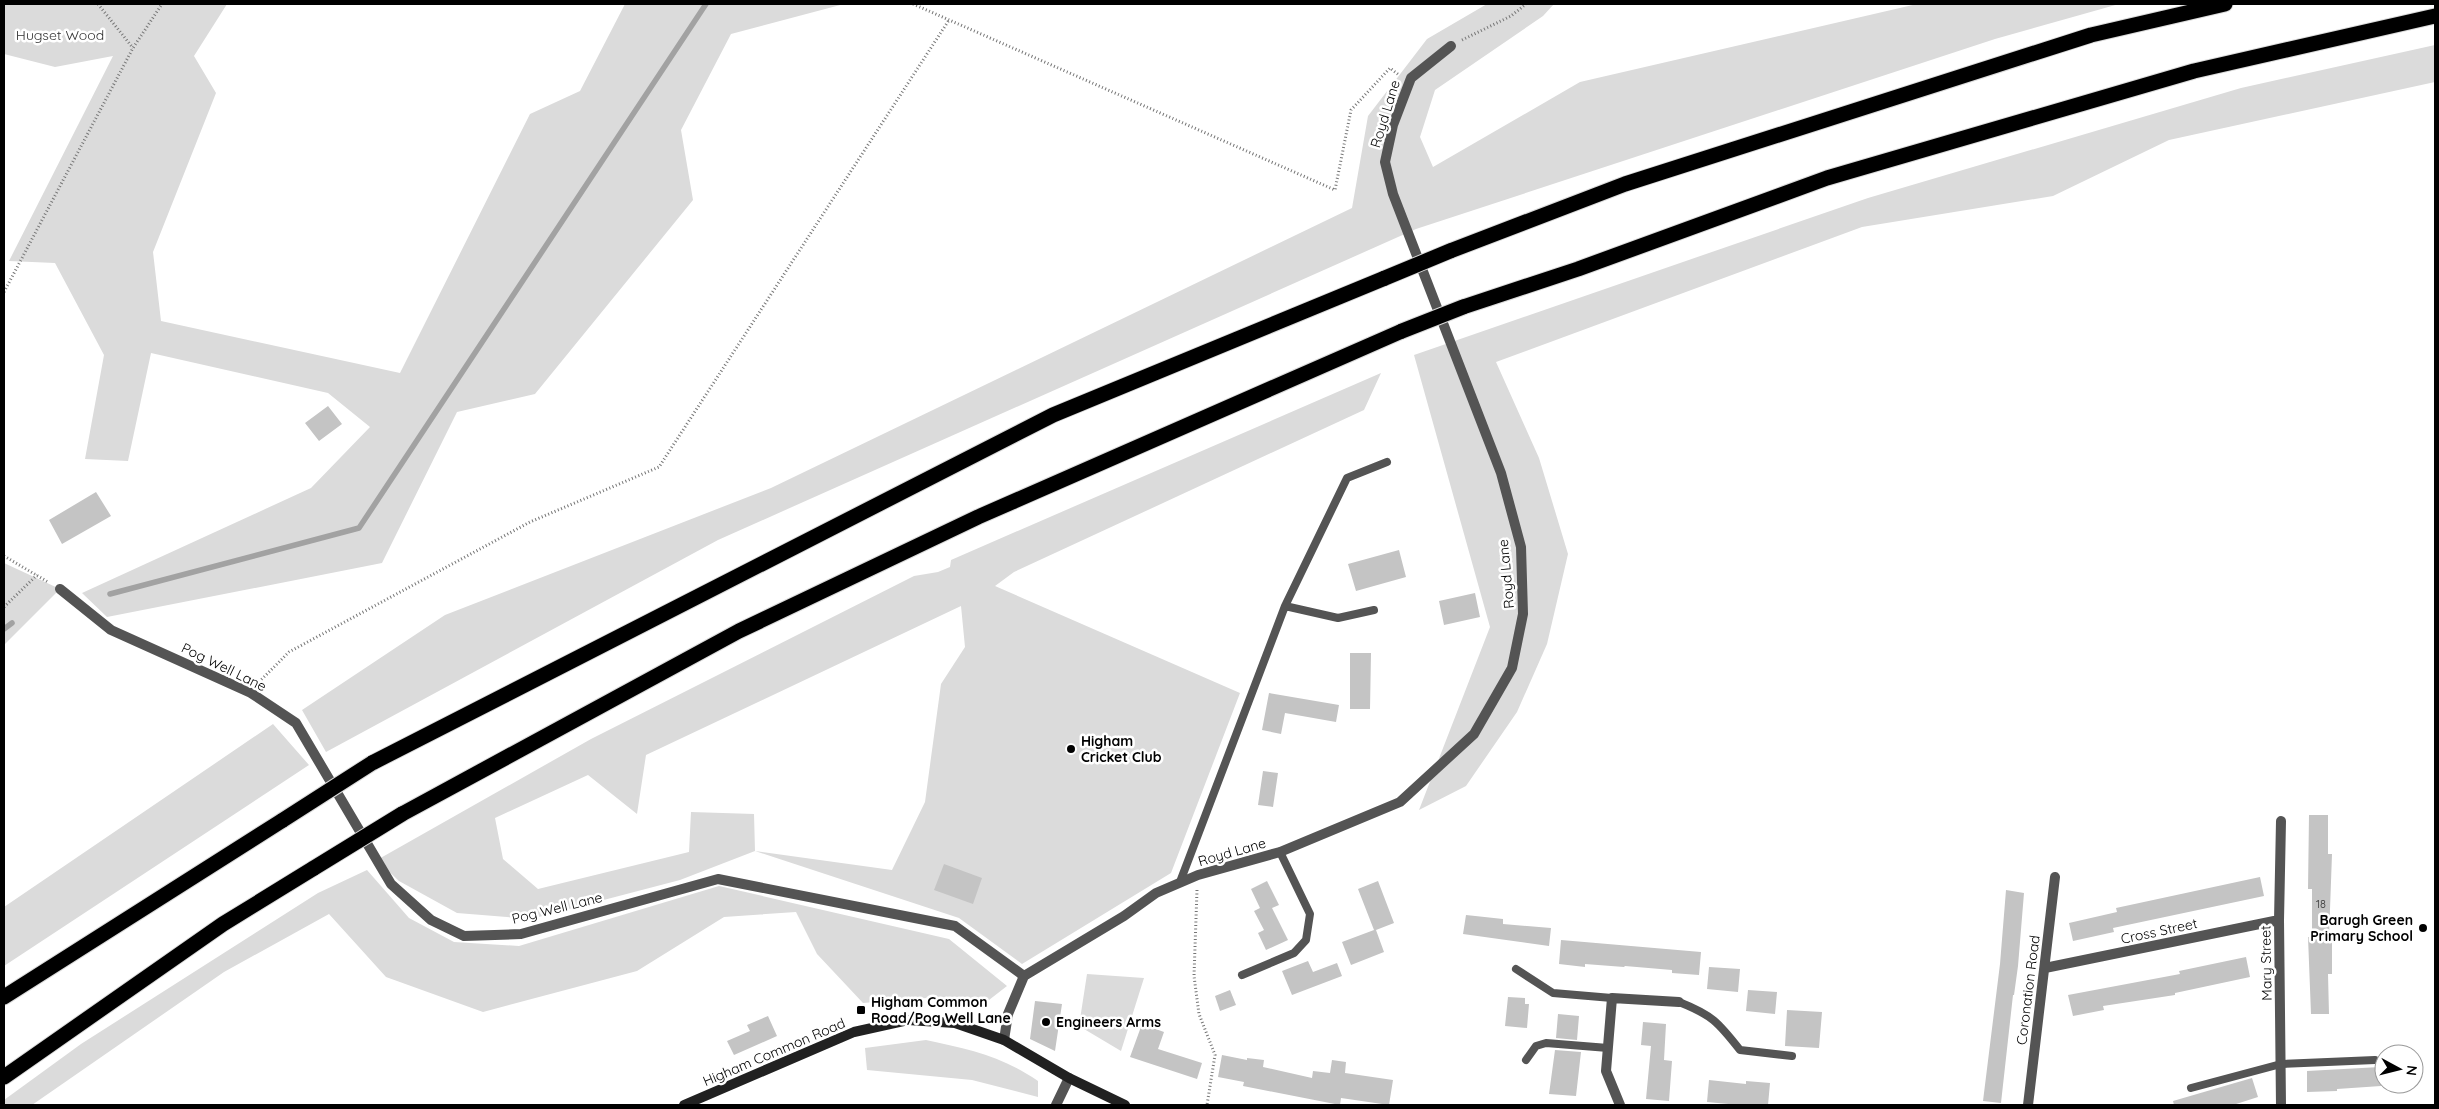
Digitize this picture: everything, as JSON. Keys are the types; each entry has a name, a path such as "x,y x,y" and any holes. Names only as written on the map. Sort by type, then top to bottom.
{"highway":[{"path":"4,997 372,763 1053,414 1450,251 1625,184 2091,35 2225,4"},
{"path":"4,1077 224,924 402,814 739,631 978,518 1402,330 1463,307 1578,270 1828,178 2194,71 2435,16"}],"street":[{"name":"Royd Lane","path":"1024,976 1124,916 1156,893 1198,876 1280,852 1400,802 1474,734 1512,668 1523,614 1521,547 1501,473 1393,194 1385,162 1393,125 1411,78 1451,46"},
{"name":"Pog Well Lane","path":"60,589 112,630 251,693 296,723 391,884 431,920 464,936 521,934 718,879 955,926 1024,976"},
{"name":"Mary Street","path":"2281,821 2279,920 2281,1105"},
{"name":"Coronation Road","path":"2028,1105 2055,877"},
{"name":"Cross Street","path":"2044,968 2279,920"},
{"path":"1004,1040 1008,1014 1024,976"},
{"path":"1620,1105 1606,1071 1612,998 1678,1002"},
{"name":"Higham Common Road","path":"684,1105 854,1032 908,1020 955,1023 1004,1040 1069,1078 1124,1105"},
{"path":"1056,1105 1069,1078"}],"lane":[{"path":"1180,882 1285,606 1347,478 1387,462"},
{"path":"1285,606 1338,618 1374,610"},
{"path":"1242,975 1294,953 1306,940 1310,914 1280,852"},
{"path":"1516,969 1553,993 1612,998"},
{"path":"1678,1002 1698,1010 1718,1022 1740,1050 1792,1056"},
{"path":"1526,1060 1536,1046 1546,1043 1608,1048"},
{"path":"2191,1088 2281,1064 2374,1060"}],"path":[{"path":"98,4 133,48"},
{"path":"4,292 133,48 162,4"},
{"path":"913,4 1335,190 1351,110 1390,68 1400,75 1411,78"},
{"path":"1451,46 1511,16 1526,4"},
{"path":"251,693 257,684 288,652 530,522 659,467 949,20"},
{"path":"4,556 60,589"},
{"path":"4,607 37,575"},
{"path":"1198,876 1194,976 1199,1014 1215,1055 1207,1105"}],"green space":[{"name":"Hugset Wood","path":"4,4 227,4 194,56 216,93 153,252 161,321 400,373 530,114 580,91 625,4 844,4 731,34 681,130 693,200 535,394 457,412 382,563 107,617 82,593 311,488 370,427 328,393 151,353 128,461 85,459 104,355 55,263 9,261 113,56 55,67 4,54"},
{"path":"1487,4 1554,4 1543,16 1435,90 1420,137 1433,167 1580,82 1917,4 2119,4 1995,39 1416,229 718,540 326,752 302,710 445,615 771,488 1352,208 1368,116 1427,39"},
{"path":"2435,45 2435,82 2169,140 2053,196 1862,227 1496,362 1539,458 1568,554 1547,644 1517,712 1466,786 1419,810 1490,627 1414,355 1868,198 2241,88"},
{"path":"1381,373 1364,410 1014,572 995,586 1240,693 1171,873 1022,964 959,918 755,851 680,880 531,919 457,913 399,881 377,860 591,739 914,576 938,572 950,567 951,560","holes":["961,606 965,647 941,684 925,802 892,870 755,851 754,814 691,812 689,852 538,889 503,859 495,818 588,775 637,814 646,755"]},
{"path":"4,563 60,589 4,645"},
{"path":"273,724 309,765 4,966 4,907"},
{"path":"367,870 409,918 454,942 519,946 719,886 949,939 1007,986 980,1007 926,998 863,1003 817,954 796,912 724,917 637,971 483,1012 386,977 329,914 224,972 32,1105 4,1105 4,1100 81,1044 318,893"},
{"path":"1087,974 1144,978 1121,1051 1079,1026"},
{"path":"926,1040 984,1054 1025,1072 1038,1081 1038,1097 972,1080 867,1070 865,1048"}],"building":[{"path":"328,406 342,424 319,441 305,423"},
{"path":"96,492 111,516 62,544 49,520"},
{"path":"1399,550 1406,577 1356,591 1348,564"},
{"path":"1475,593 1480,617 1444,625 1439,601"},
{"path":"1350,653 1371,653 1370,709 1350,709"},
{"path":"1269,693 1339,705 1336,722 1285,713 1281,734 1262,730"},
{"path":"1263,771 1278,773 1273,807 1258,805"},
{"path":"2309,815 2328,815 2328,854 2332,854 2329,937 2332,937 2332,974 2328,974 2329,1014 2311,1014 2308,937 2312,937 2312,889 2308,889"},
{"path":"944,864 982,878 973,904 934,890"},
{"path":"2260,877 2264,896 2113,928 2114,932 2073,941 2069,923 2117,912 2116,908"},
{"path":"1267,881 1279,905 1272,908 1288,940 1266,950 1258,933 1264,930 1254,911 1260,908 1251,889"},
{"path":"1378,881 1394,923 1376,930 1384,952 1351,965 1342,942 1374,930 1358,889"},
{"path":"2006,890 2024,893 2018,966 2001,1103 1983,1101 2000,964"},
{"path":"1466,915 1503,919 1503,924 1551,928 1549,946 1463,934"},
{"path":"1561,940 1701,952 1699,975 1672,973 1672,970 1625,966 1585,964 1585,967 1559,964"},
{"path":"2246,957 2250,977 2175,993 2175,995 2103,1006 2104,1010 2073,1016 2068,995 2180,974 2179,971"},
{"path":"1308,961 1313,972 1337,963 1342,976 1292,995 1282,971"},
{"path":"1709,967 1740,969 1738,992 1707,989"},
{"path":"1230,990 1236,1005 1220,1011 1215,996"},
{"path":"1748,990 1777,992 1775,1014 1746,1011"},
{"path":"1508,997 1525,998 1525,1004 1529,1004 1527,1028 1505,1026"},
{"name":"Engineers Arms","path":"1035,1001 1062,1004 1055,1051 1030,1039"},
{"path":"1787,1010 1822,1012 1819,1048 1785,1046"},
{"path":"1558,1014 1579,1016 1577,1040 1556,1038"},
{"path":"768,1016 777,1036 734,1055 727,1041 750,1031 747,1025"},
{"path":"1643,1022 1666,1024 1664,1060 1672,1061 1669,1101 1646,1099 1651,1046 1641,1045"},
{"path":"1142,1024 1164,1032 1158,1049 1202,1063 1197,1079 1130,1057"},
{"path":"1555,1050 1581,1052 1576,1096 1549,1094"},
{"path":"1222,1055 1247,1060 1247,1058 1264,1060 1263,1067 1312,1078 1313,1071 1330,1073 1332,1060 1346,1062 1345,1073 1393,1080 1389,1105 1341,1098 1340,1105 1243,1086 1244,1082 1218,1077"},
{"path":"2374,1067 2374,1086 2307,1092 2307,1071"},
{"path":"2252,1078 2258,1097 2233,1105 2174,1105 2173,1101"},
{"path":"1709,1080 1746,1084 1746,1081 1770,1083 1768,1105 1707,1102"}],"waterway":[{"path":"110,594 359,528 706,4"},
{"path":"4,629 12,623"}],"place":[{"name":"Higham Cricket Club","path":"1071,749"},
{"name":"Barugh Green Primary School","path":"2423,928"},
{"name":"Higham Common Road/Pog Well Lane","path":"861,1010"},
{"name":"Engineers Arms","path":"1046,1022"}]}
